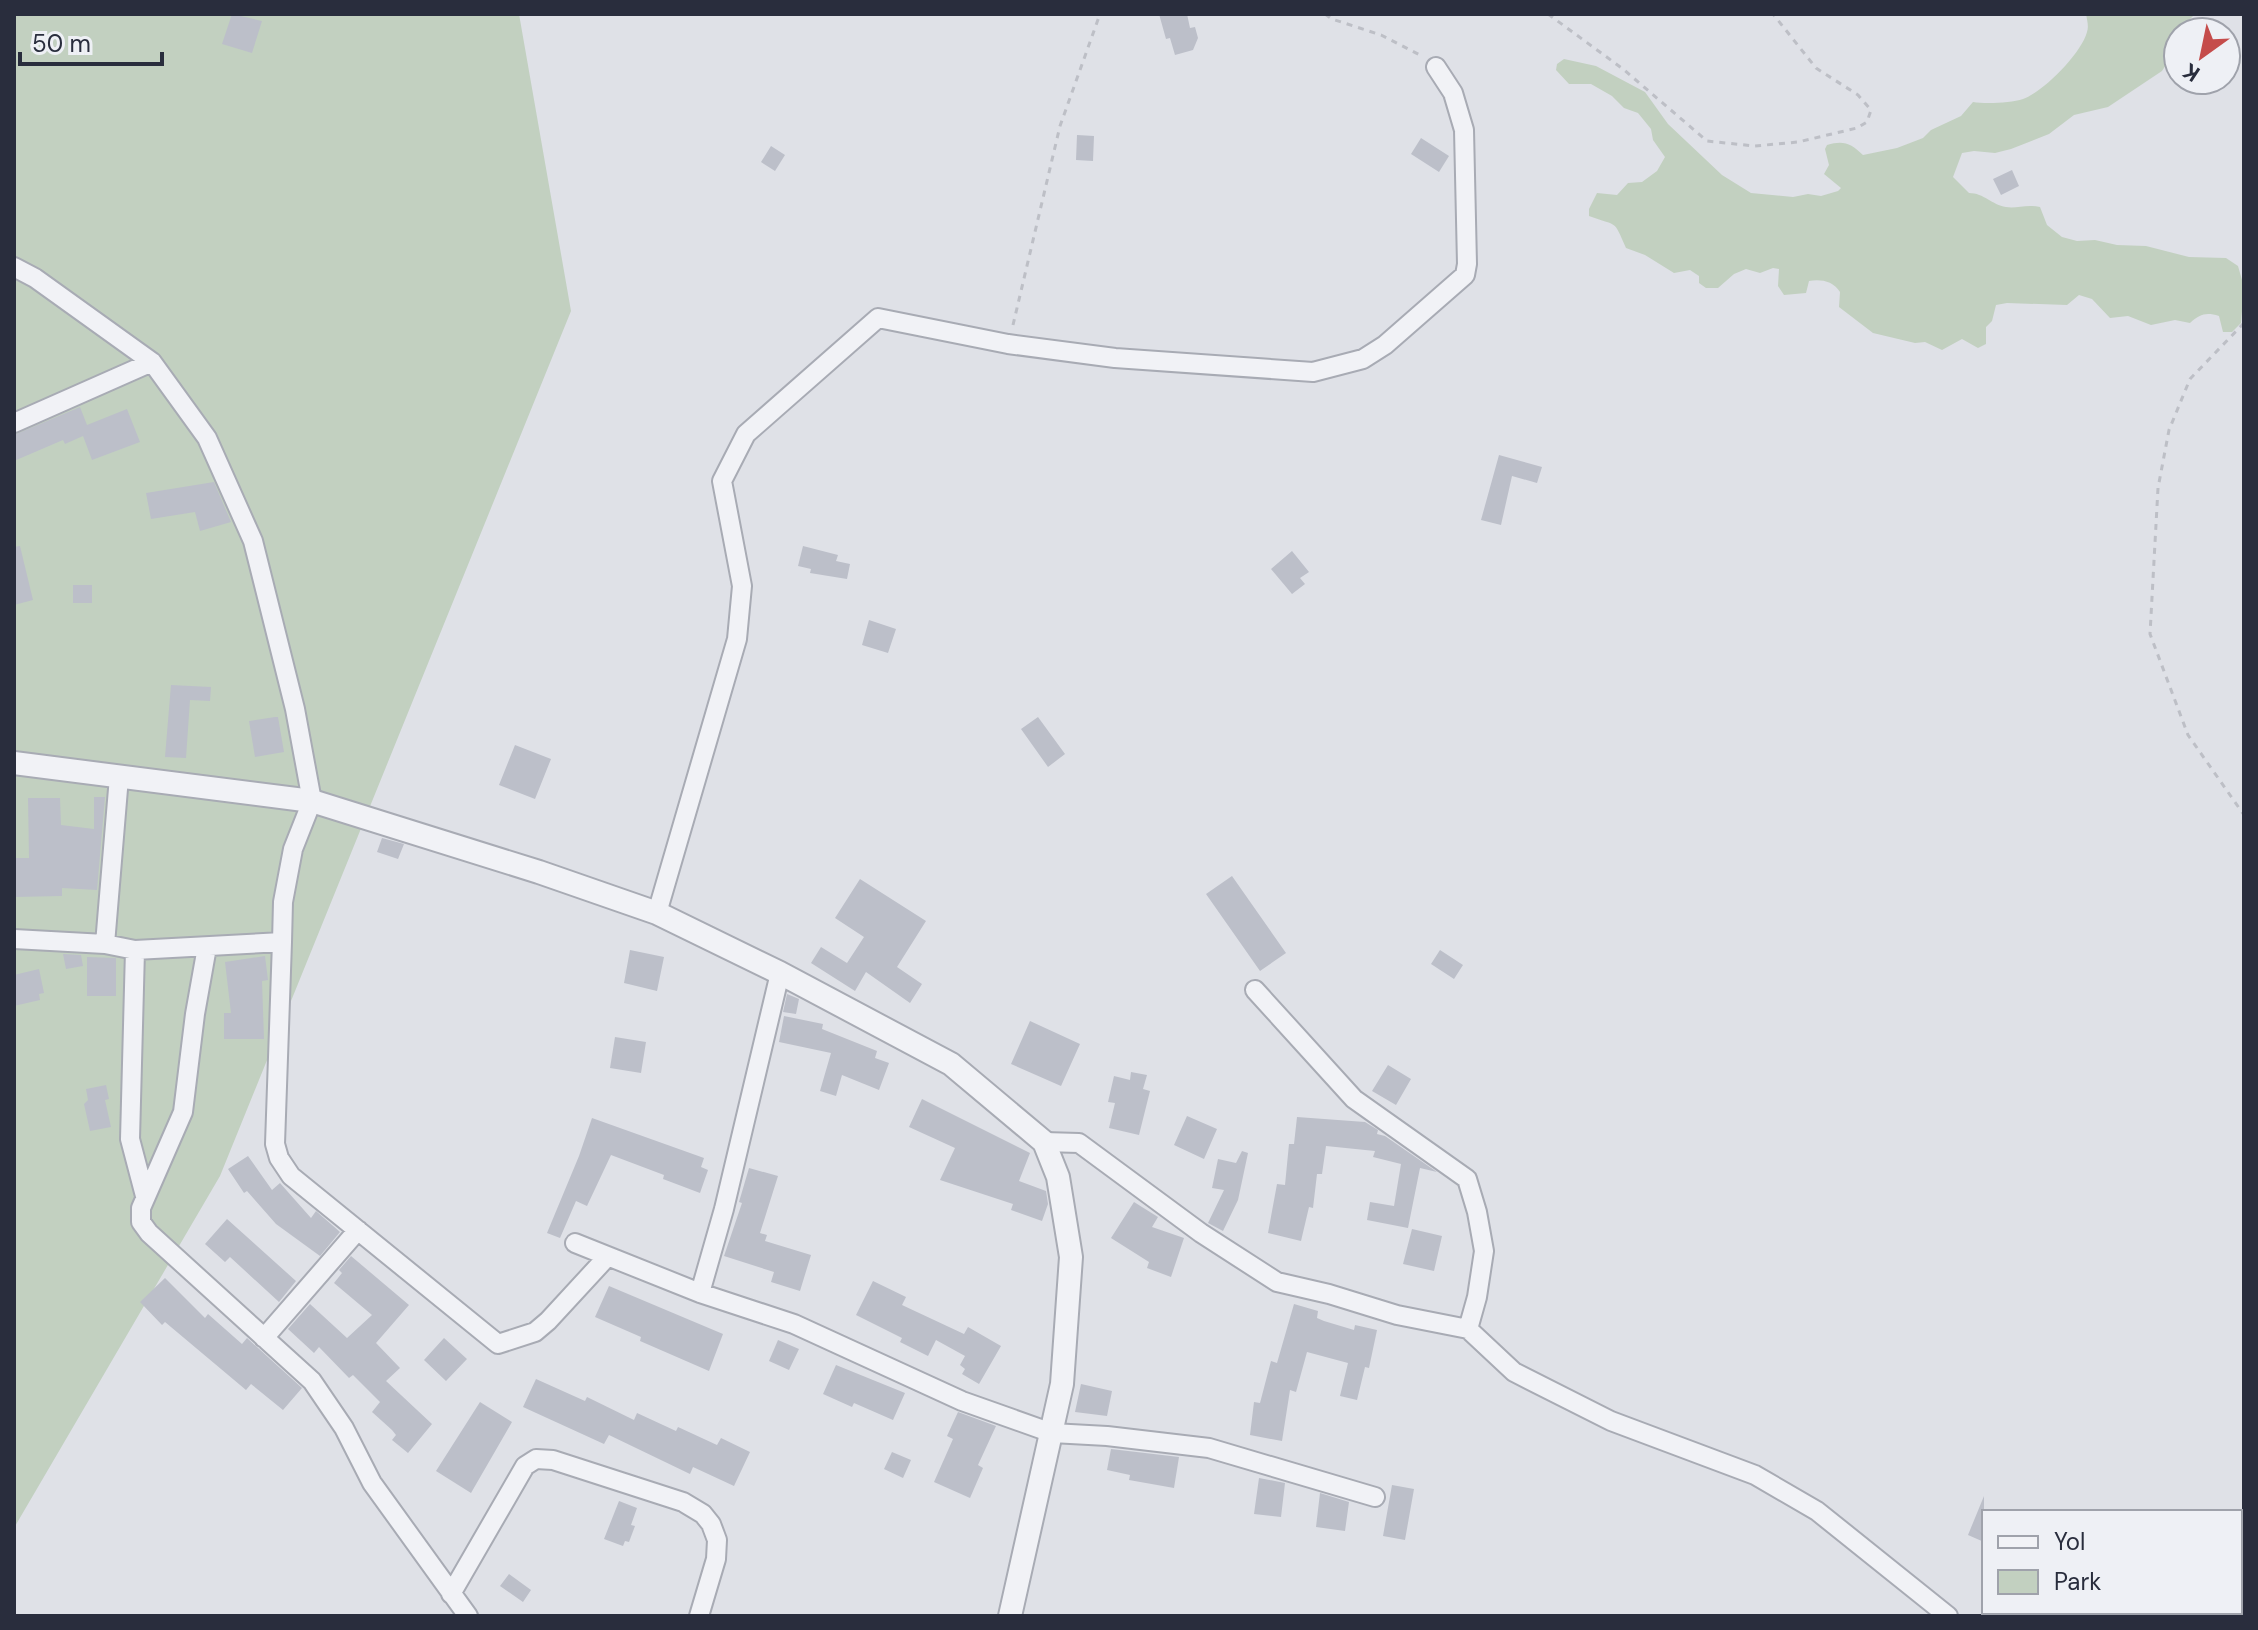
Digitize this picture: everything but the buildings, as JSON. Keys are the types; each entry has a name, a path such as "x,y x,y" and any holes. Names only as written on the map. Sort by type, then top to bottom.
{"street":[{"path":"657,913 737,639 742,586 722,481 746,434 878,318 1008,344 1115,358 1313,372 1363,359 1385,345 1465,275 1464,130 1453,93 1436,67"},
{"path":"14,267 35,278 152,362 207,438 253,541 295,709 312,801 293,849 283,902 275,1144 279,1158 291,1176 498,1344 535,1332 607,1257"},
{"path":"14,423 152,362"},
{"path":"14,763 312,801 539,872 657,913 780,973 951,1064 1044,1142 1058,1177 1071,1257 1062,1384 1010,1616"},
{"path":"105,944 119,777"},
{"path":"14,939 105,944 135,950 282,942"},
{"path":"207,947 183,1112 145,1196 141,1222 149,1233 312,1381 344,1428 372,1483 468,1616"},
{"path":"135,950 130,1139 145,1196"},
{"path":"700,1293 724,1209 780,973"},
{"path":"1255,990 1354,1099 1467,1179 1484,1251 1468,1329"},
{"path":"1044,1142 1079,1143 1201,1233 1277,1282 1397,1315 1468,1329 1514,1372 1611,1421 1755,1475 1817,1511 1948,1616"},
{"path":"264,1338 358,1230"},
{"path":"575,1243 700,1293 794,1324 962,1401 1052,1433 1209,1448 1375,1497"},
{"path":"451,1594 525,1466 536,1459 545,1459 683,1502 703,1514 717,1540 716,1559 699,1616"}],"path":[{"path":"1008,344 1060,126 1100,14"},
{"path":"1325,14 1381,35 1436,67"},
{"path":"1548,14 1623,69 1707,141 1755,146 1798,142 1857,128 1867,122 1871,110 1858,95 1816,68 1773,14"},
{"path":"2244,323 2190,379 2169,430 2158,488 2150,634 2188,735 2244,815"}],"green space":[{"path":"14,14 519,14 571,311 220,1176 14,1528"},
{"path":"2086,14 2195,14 2162,16 2162,71 2108,107 2074,115 2049,134 1995,153 1962,153 1953,177 1969,193 2001,206 2040,207 2047,225 2062,237 2146,246 2189,257 2226,258 2238,266 2244,287 2241,323 2232,332 2223,332 2219,316 2210,314 2190,323 2175,320 2151,325 2128,316 2110,318 2092,299 2079,295 2067,305 1996,305 1992,321 1986,327 1986,344 1978,348 1962,339 1942,350 1925,342 1915,343 1873,333 1839,307 1840,292 1826,282 1809,281 1806,293 1784,295 1778,286 1779,269 1760,273 1746,269 1734,274 1718,288 1706,288 1699,283 1699,276 1690,270 1674,273 1645,255 1626,248 1614,225 1589,216 1597,193 1617,195 1628,183 1642,182 1657,171 1665,157 1653,140 1651,129 1638,113 1624,108 1612,96 1591,84 1569,84 1556,70 1557,64 1564,59 1596,66 1645,92 1668,124 1722,175 1751,193 1821,196 1841,188 1824,174 1829,165 1827,145 1846,144 1863,155 1897,148 1923,138 1931,130 1961,116 1973,102 2023,99 2041,89 2060,71 2083,41 2088,23"}]}
